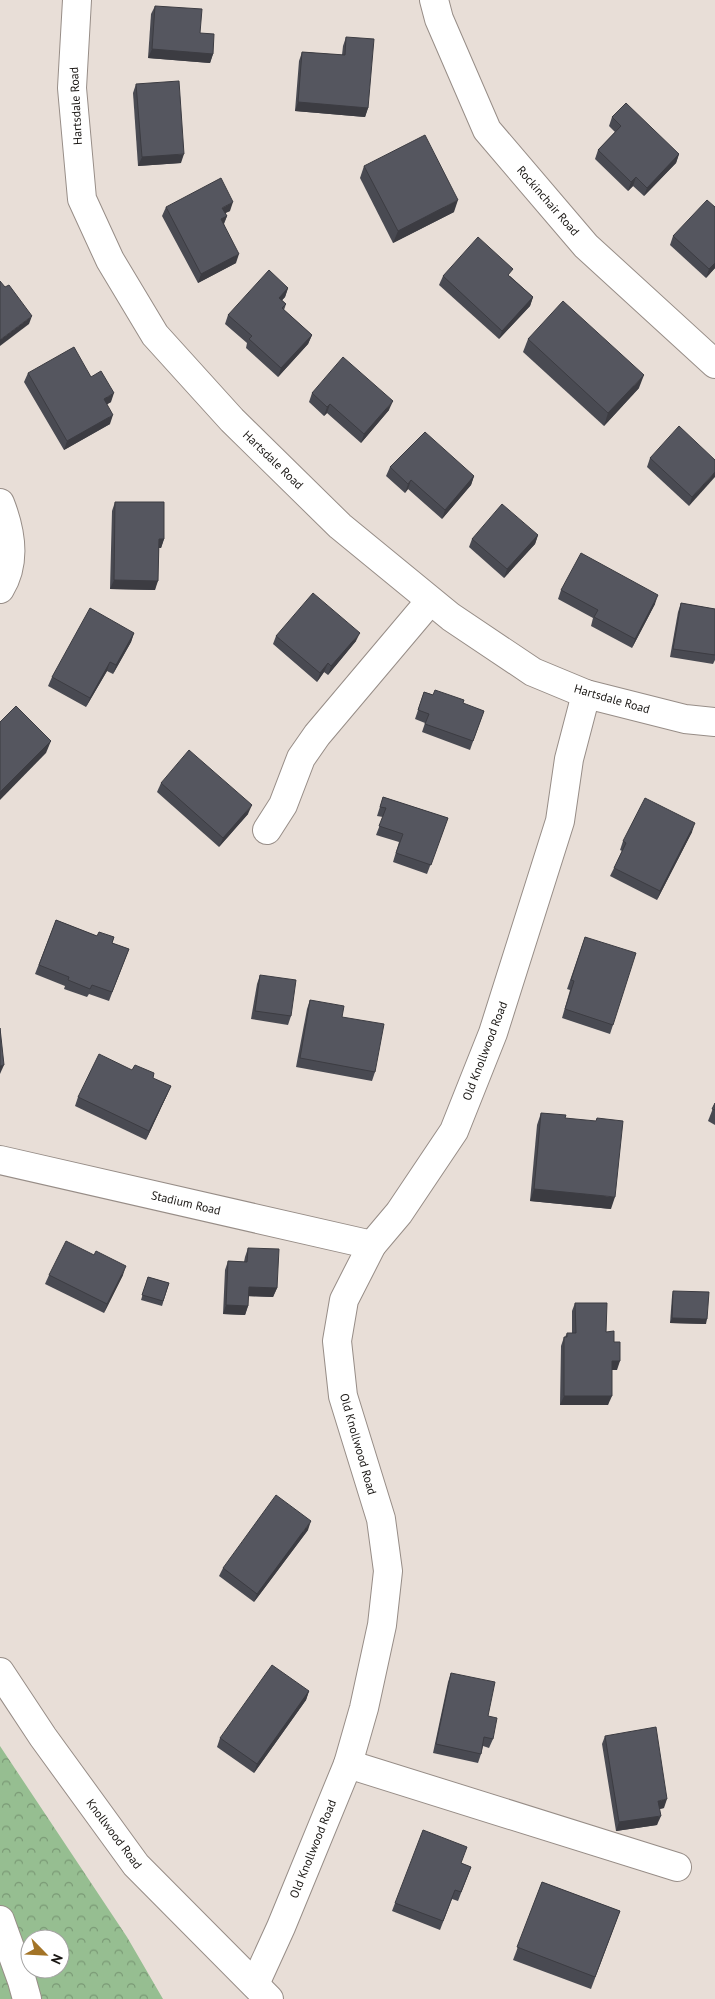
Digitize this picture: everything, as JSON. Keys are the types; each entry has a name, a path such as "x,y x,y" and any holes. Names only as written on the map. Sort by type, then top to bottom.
{"street":[{"name":"Hartsdale Road","path":"77,0 72,88 82,199 110,260 155,335 232,420 340,526 430,601 533,672 586,694 685,719 715,722"},
{"name":"Rockinchair Road","path":"434,0 439,19 488,130 586,246 715,364"},
{"path":"0,503 7,521 12,550 4,583 0,589"},
{"path":"267,830 283,805 301,758 317,735 430,601"},
{"name":"Old Knollwood Road","path":"262,1992 281,1928 348,1764 364,1708 382,1625 388,1571 381,1519 343,1396 337,1341 344,1300 372,1245 399,1213 454,1131 493,1033 560,821 569,759 586,694"},
{"name":"Stadium Road","path":"0,1160 372,1245"},
{"name":"Knollwood Road","path":"0,1672 43,1737 136,1865 262,1992"},
{"path":"348,1764 677,1867"},
{"path":"0,1920 27,1999"}],"green space":[{"path":"0,1746 127,1937 163,1999 0,1999"}],"building":[{"path":"155,6 202,9 200,33 214,34 213,54 152,49"},
{"path":"346,37 374,39 368,108 298,102 302,52 345,55"},
{"path":"179,81 184,154 142,157 136,84"},
{"path":"626,103 679,154 647,188 636,177 631,182 598,150 621,126 612,117"},
{"path":"425,135 458,200 398,231 364,166"},
{"path":"221,178 233,202 222,208 227,216 221,219 239,254 201,274 166,207"},
{"path":"707,200 715,207 715,263 709,269 673,236"},
{"path":"478,237 513,269 508,275 533,297 502,331 443,276"},
{"path":"269,270 288,288 279,298 286,304 282,308 312,335 281,368 249,339 252,336 228,315"},
{"path":"0,281 5,287 9,285 32,316 0,340"},
{"path":"563,301 644,375 608,413 528,339"},
{"path":"74,347 91,377 101,371 114,393 104,399 113,415 67,441 28,373"},
{"path":"343,357 393,401 364,434 330,404 327,407 312,393"},
{"path":"679,426 715,460 715,472 692,497 650,458"},
{"path":"425,432 474,476 445,510 411,480 408,484 390,467"},
{"path":"115,502 164,502 164,539 159,539 158,581 114,580"},
{"path":"502,504 538,535 507,569 472,539"},
{"path":"581,553 658,595 635,639 594,617 598,610 561,590"},
{"path":"313,593 360,633 331,666 328,663 320,673 276,636"},
{"path":"681,603 715,609 715,655 673,649"},
{"path":"90,608 134,633 116,665 110,662 90,698 52,677"},
{"path":"435,690 464,700 463,703 484,711 473,741 425,724 429,714 418,710 424,692 433,695"},
{"path":"16,706 51,741 0,792 0,722"},
{"path":"189,750 252,805 223,838 161,783"},
{"path":"383,797 448,818 431,865 396,853 403,834 379,826 386,808 380,807"},
{"path":"645,798 695,823 660,891 614,868 626,843 623,841"},
{"path":"56,920 97,936 99,932 114,937 112,943 129,949 112,992 92,985 90,989 68,980 69,977 39,965"},
{"path":"585,937 636,953 613,1025 565,1009 574,981 571,980"},
{"path":"260,975 296,980 291,1016 255,1011"},
{"path":"310,1000 344,1006 342,1017 384,1024 375,1072 300,1058"},
{"path":"0,1028 4,1065 0,1066"},
{"path":"99,1054 132,1070 135,1065 154,1073 153,1078 171,1086 149,1131 78,1097"},
{"path":"541,1113 566,1115 565,1118 596,1121 597,1118 623,1121 615,1197 534,1189"},
{"path":"66,1241 94,1255 96,1251 126,1266 107,1304 49,1275"},
{"path":"248,1248 279,1249 277,1288 249,1287 248,1306 226,1305 228,1261 247,1262"},
{"path":"148,1277 169,1283 163,1301 142,1295"},
{"path":"673,1291 709,1292 707,1319 672,1318"},
{"path":"575,1303 607,1303 606,1332 614,1331 614,1342 620,1342 620,1361 612,1361 612,1396 564,1396 564,1337 567,1337 567,1333 576,1333"},
{"path":"276,1495 311,1521 257,1594 223,1568"},
{"path":"272,1665 309,1691 257,1764 220,1738"},
{"path":"451,1673 495,1682 488,1716 497,1718 493,1739 484,1737 481,1754 436,1744"},
{"path":"656,1727 667,1799 658,1801 661,1816 619,1822 605,1736"},
{"path":"423,1830 467,1847 461,1863 471,1867 461,1892 455,1890 443,1921 395,1903"},
{"path":"542,1882 620,1911 595,1977 517,1947"}]}
